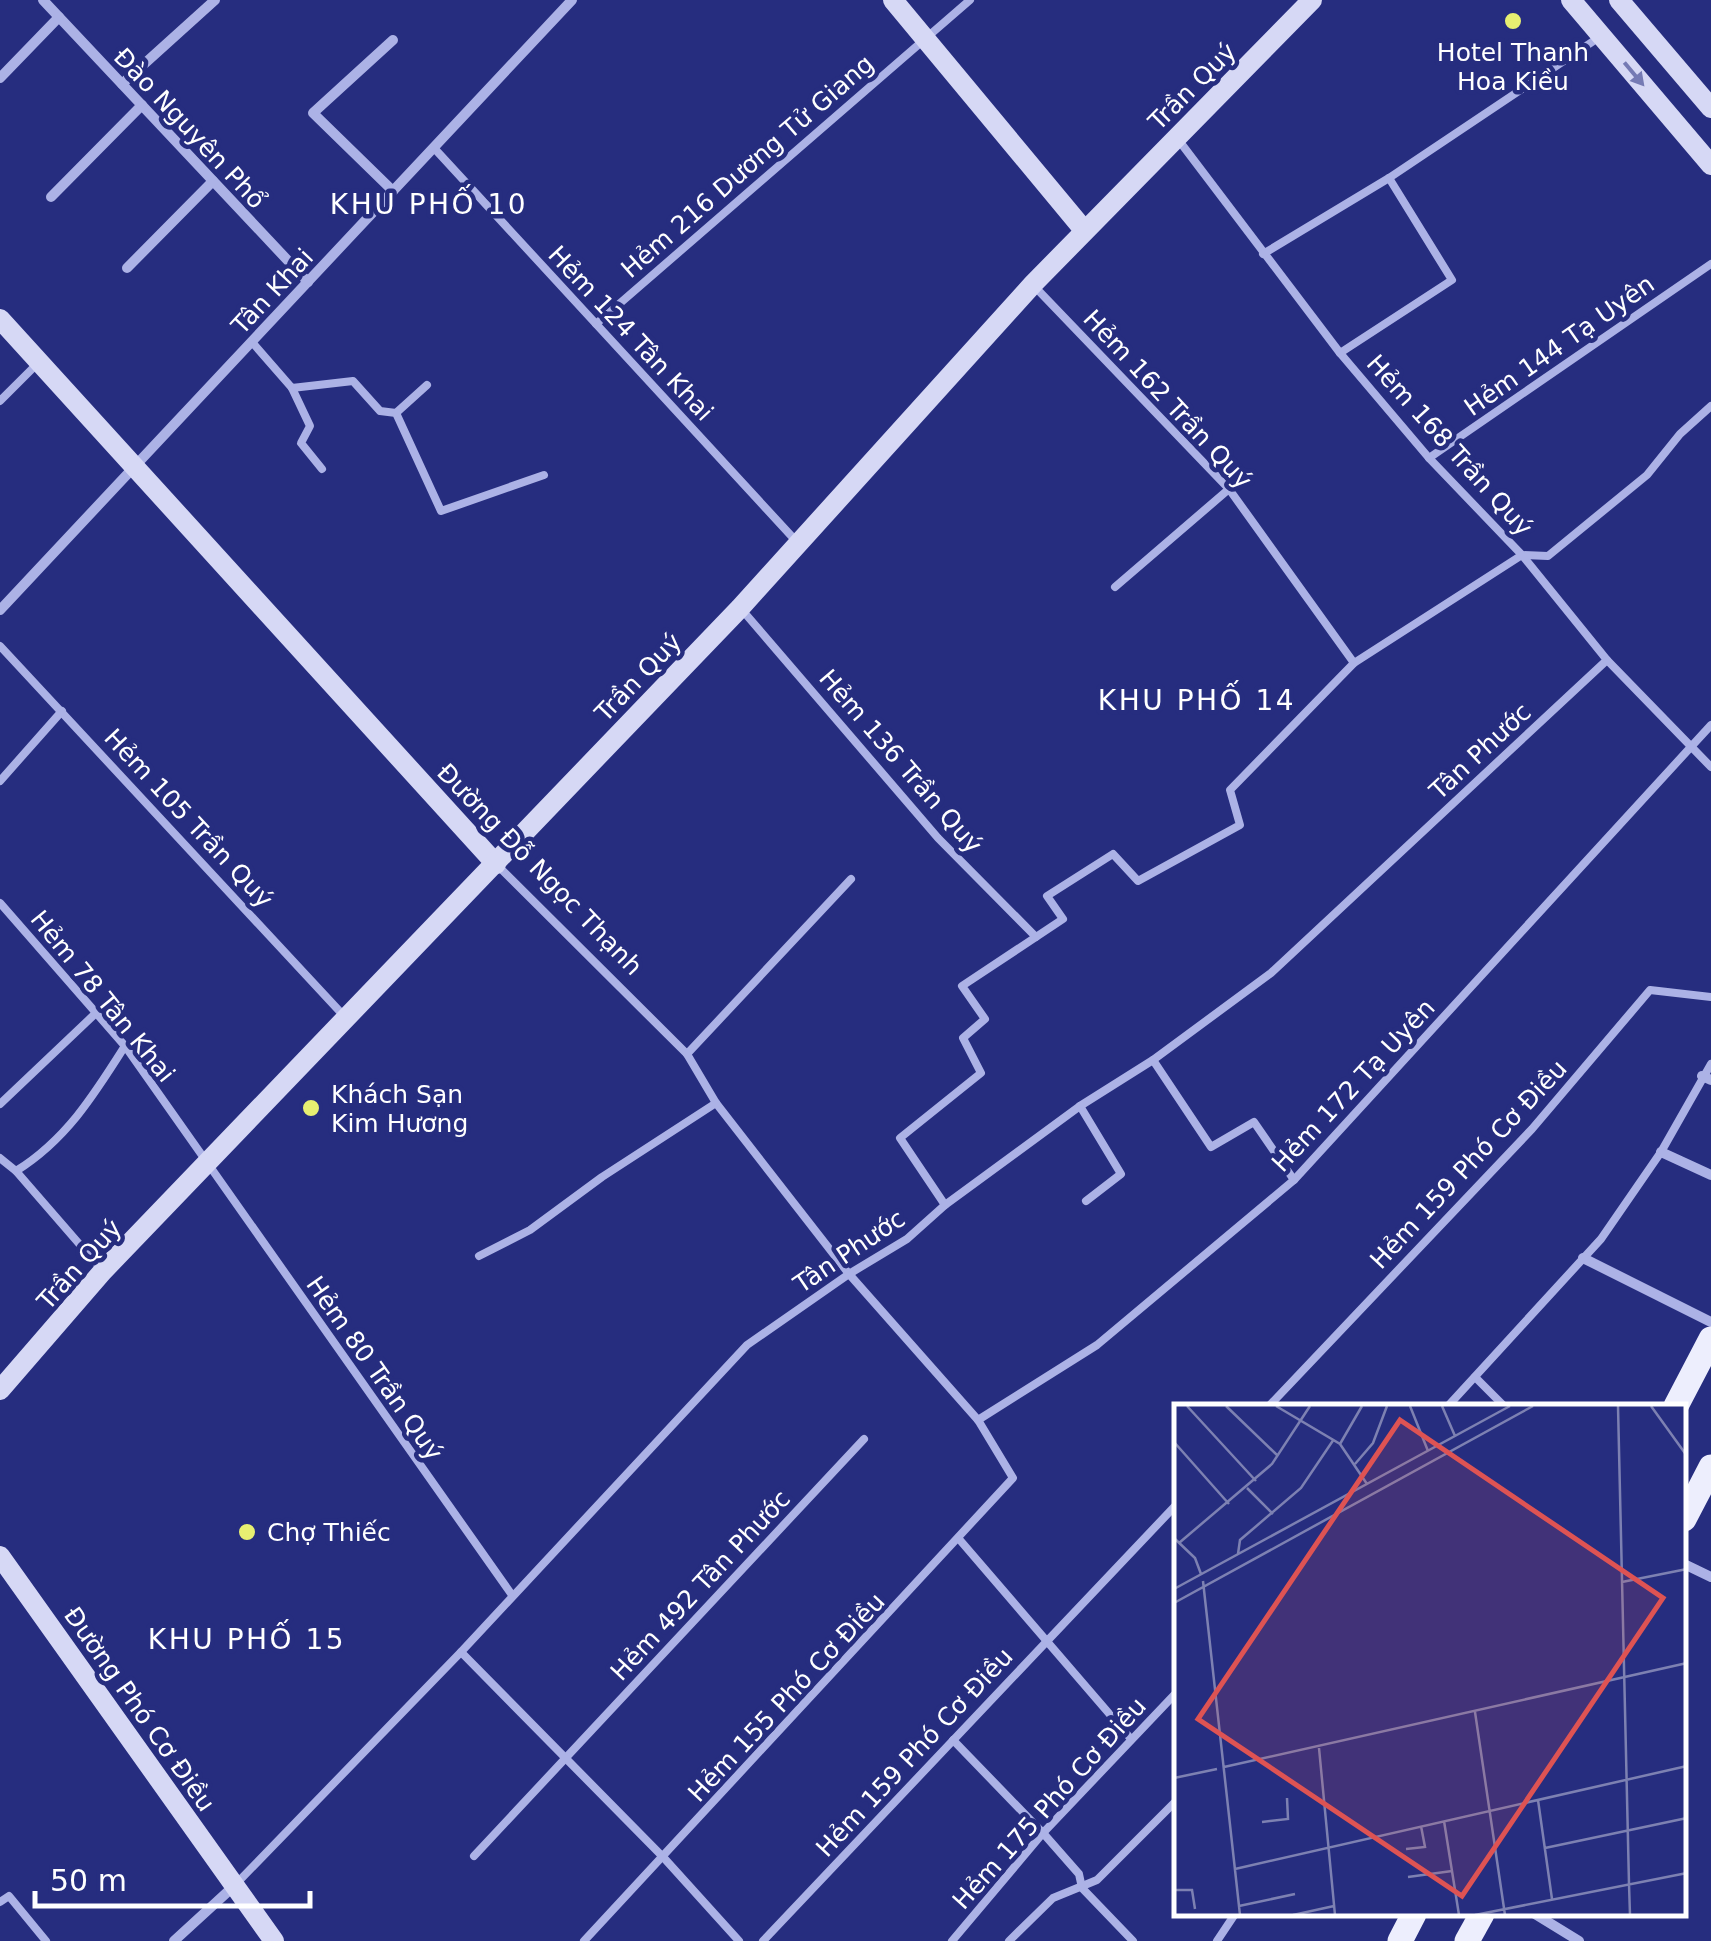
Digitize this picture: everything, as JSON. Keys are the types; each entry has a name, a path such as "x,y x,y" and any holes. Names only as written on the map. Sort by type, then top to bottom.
{"main road":[{"path":"1677,1404 1711,1339"},
{"path":"1686,1515 1711,1466"},
{"path":"1400,1941 1413,1916"},
{"path":"1468,1941 1481,1916"}],"street":[{"name":"Đào Nguyên Phổ","path":"43,0 308,282"},
{"path":"122,84 215,0"},
{"name":"Tân Khai","path":"0,610 572,0"},
{"path":"893,0 1084,230"},
{"name":"Trần Quý","path":"0,1390 104,1271 740,608 1032,284 1312,0"},
{"path":"1571,0 1711,165"},
{"path":"1620,0 1711,108"},
{"path":"0,78 59,17"},
{"path":"393,40 312,113 393,192"},
{"path":"51,198 142,105"},
{"path":"128,268 213,181"},
{"name":"Đường Đỗ Ngọc Thạnh","path":"0,319 496,864"},
{"path":"1661,1152 1711,1175"},
{"path":"1584,1258 1711,1322"},
{"name":"Đường Phó Cơ Điều","path":"0,1556 274,1941"},
{"path":"1686,1565 1711,1577"},
{"name":"Tân Phước","path":"174,1941 234,1886"},
{"path":"1538,1916 1579,1941"}],"lane":[{"name":"Hẻm 216 Dương Tử Giang","path":"596,324 970,0"},
{"path":"1263,254 1389,178 1602,36"},
{"name":"Hẻm 168 Trần Quý","path":"1176,137 1340,352 1429,458 1522,555 1607,660 1711,767"},
{"name":"Hẻm 124 Tân Khai","path":"434,148 799,544"},
{"path":"1340,352 1452,280 1389,178"},
{"name":"Hẻm 144 Tạ Uyên","path":"1429,458 1711,264"},
{"name":"Hẻm 162 Trần Quý","path":"1032,284 1229,489 1354,663"},
{"path":"252,342 292,388 310,426 301,443 322,469"},
{"path":"0,401 40,362"},
{"path":"292,388 352,381 380,411 396,413 427,385"},
{"path":"945,1205 900,1138 981,1073 962,1038 986,1019 962,986 1063,919 1047,896 1113,854 1138,881 1240,824 1230,790 1354,663 1522,555 1548,556 1647,476 1680,434 1711,406"},
{"path":"396,413 441,511 544,475"},
{"path":"1115,587 1229,489"},
{"name":"Hẻm 136 Trần Quý","path":"740,608 938,838 1036,937"},
{"name":"Hẻm 105 Trần Quý","path":"0,646 347,1018"},
{"name":"Tân Phước","path":"234,1886 461,1652 746,1345 907,1239 945,1205 1080,1106 1153,1060 1271,973 1607,660"},
{"path":"0,781 62,711"},
{"name":"Hẻm 172 Tạ Uyên","path":"978,1420 1098,1345 1294,1180 1711,725"},
{"name":"Đường Đỗ Ngọc Thạnh","path":"496,864 687,1054 716,1103 849,1274 978,1420 1013,1478"},
{"path":"687,1054 852,879"},
{"name":"Hẻm 78 Tân Khai","path":"0,902 125,1046 206,1165"},
{"name":"Hẻm 159 Phó Cơ Điều","path":"1272,1404 1532,1129 1650,990 1711,997"},
{"path":"0,1104 97,1012"},
{"path":"16,1171 36,1159 74,1122 125,1046"},
{"path":"1153,1060 1211,1147 1254,1122 1294,1180"},
{"path":"1450,1404 1601,1239 1661,1152 1707,1078 1711,1064"},
{"path":"479,1256 530,1230 602,1177 716,1103"},
{"path":"1080,1106 1121,1174 1086,1202"},
{"path":"0,1158 104,1271"},
{"name":"Hẻm 80 Trần Quý","path":"206,1165 512,1595"},
{"path":"1475,1376 1502,1404"},
{"name":"Hẻm 492 Tân Phước","path":"474,1856 864,1438"},
{"name":"Hẻm 155 Phó Cơ Điều","path":"584,1941 1013,1478"},
{"name":"Hẻm 159 Phó Cơ Điều","path":"763,1941 1174,1506"},
{"path":"959,1540 1131,1739"},
{"path":"461,1652 664,1858 739,1941"},
{"name":"Hẻm 175 Phó Cơ Điều","path":"957,1939 1044,1832 1174,1694"},
{"path":"953,1740 1044,1832 1079,1874 1082,1888 1133,1941"},
{"path":"1009,1941 1053,1898 1096,1880 1174,1803"},
{"path":"0,1902 9,1896 46,1941"},
{"path":"1217,1941 1234,1916"}],"place":[{"name":"Hotel Thanh Hoa Kiều","path":"1513,21"},
{"name":"Khách Sạn Kim Hương","path":"311,1108"},
{"name":"Chợ Thiếc","path":"247,1532"}],"district":[{"name":"KHU PHỐ 10","path":"429,204"},
{"name":"KHU PHỐ 14","path":"1197,700"},
{"name":"KHU PHỐ 15","path":"247,1639"}]}
